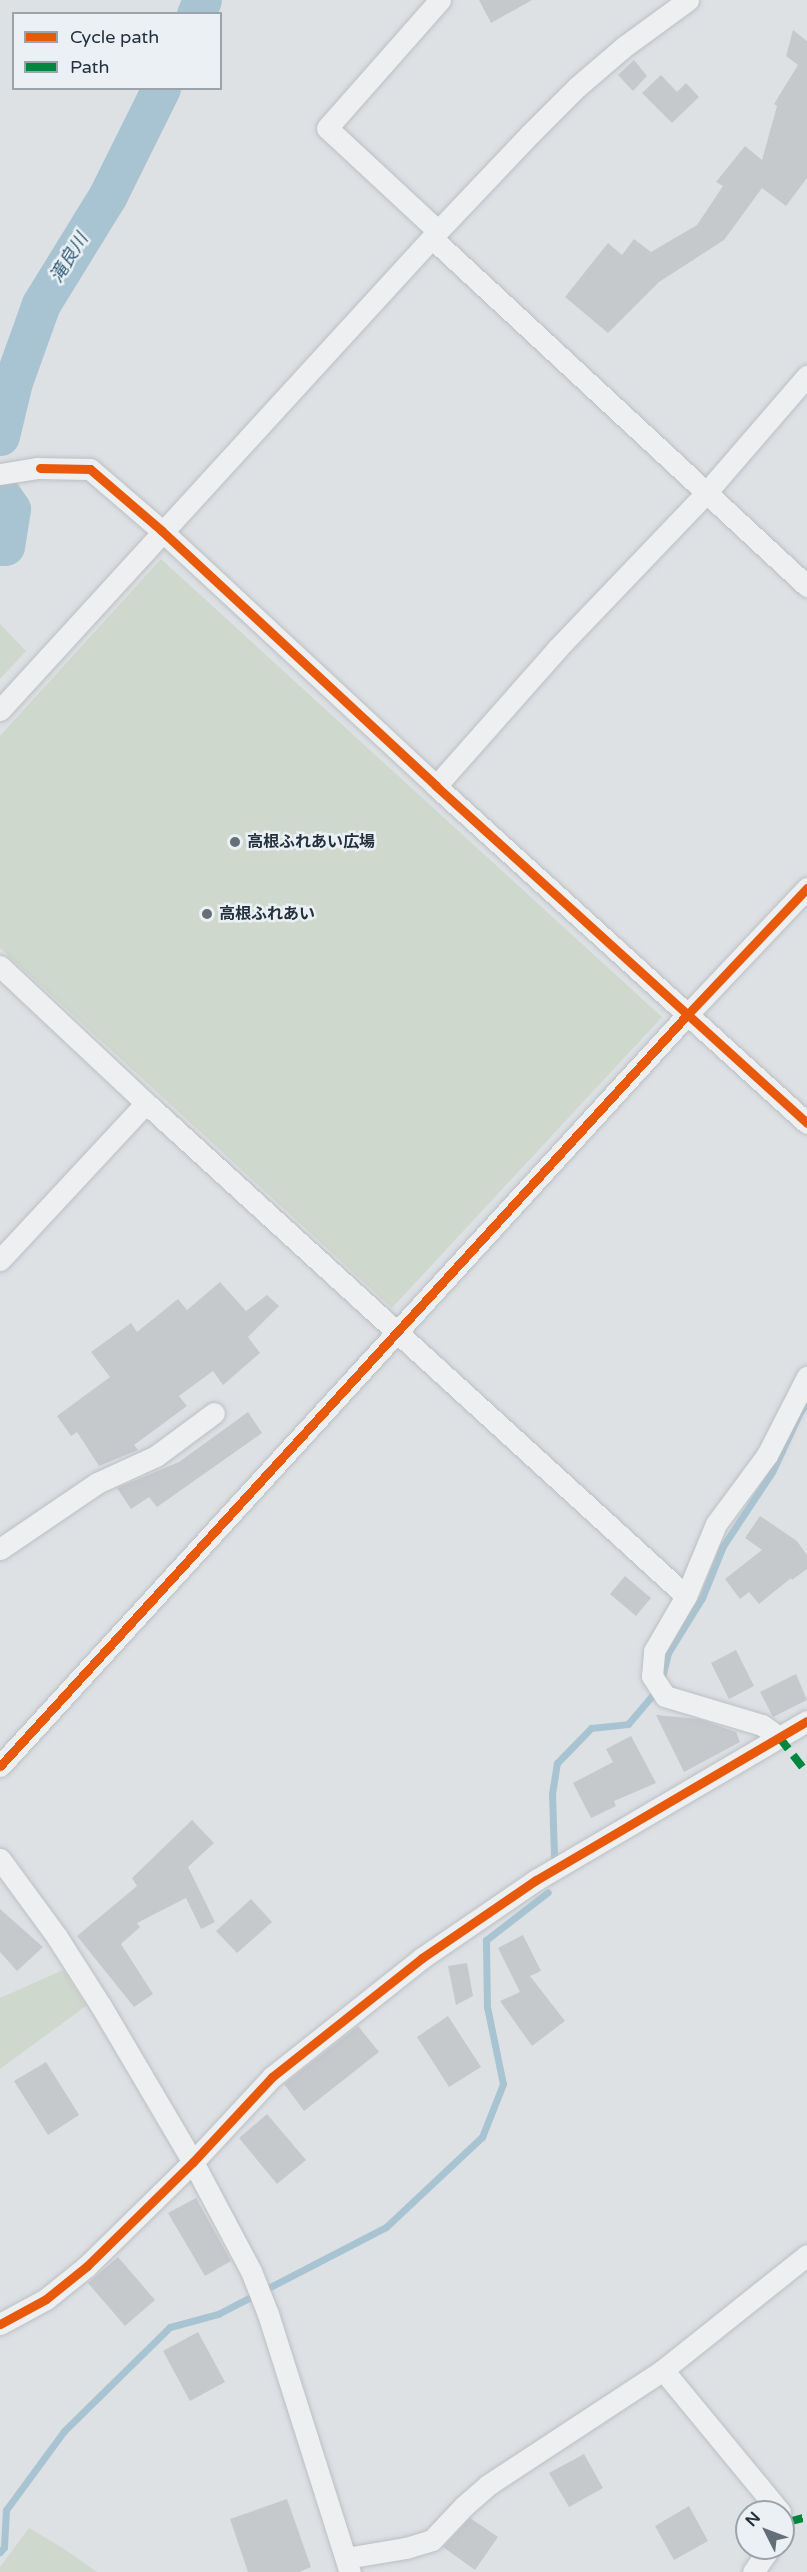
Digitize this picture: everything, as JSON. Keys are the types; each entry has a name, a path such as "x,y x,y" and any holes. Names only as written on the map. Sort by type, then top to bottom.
{"street":[{"path":"440,0 327,128 435,235 807,586"},
{"path":"0,710 435,235 577,87 625,46 688,0"},
{"path":"436,786 557,649 706,493 807,376"},
{"path":"0,474 40,468 90,469 162,531 436,786 807,1123"},
{"path":"0,1766 687,1015 807,888"},
{"path":"0,966 146,1103 686,1596"},
{"path":"0,1260 146,1103"},
{"path":"779,1737 762,1725 665,1696 652,1676 654,1651 686,1596 717,1524 767,1455 807,1377"},
{"path":"0,1549 97,1483 156,1455 214,1413"},
{"path":"0,2324 46,2299 87,2266 193,2162 272,2077 422,1958 536,1880 807,1721"},
{"path":"0,1859 57,1937 101,2006 193,2162 250,2271 268,2314 348,2565 432,2540 464,2506 488,2485 663,2370 807,2255"},
{"path":"663,2370 770,2500"}],"shaded area":[{"name":"高根ふれあい広場","path":"161,559 662,1017 392,1308 0,948 0,736"},
{"path":"0,624 26,651 0,679"},
{"path":"63,1970 86,2006 0,2069 0,1998"},
{"path":"29,2528 97,2572 0,2572 0,2567"}],"building":[{"path":"479,0 532,0 491,23"},
{"path":"793,30 807,41 807,178 786,206 762,188 724,240 659,282 608,333 565,297 608,243 622,255 634,239 651,252 697,225 723,186 716,182 745,146 762,160 777,106 774,104 798,65 786,56"},
{"path":"634,60 647,76 633,91 618,75"},
{"path":"661,75 677,92 686,83 699,97 672,123 642,93"},
{"path":"220,1282 246,1311 267,1295 279,1306 248,1337 260,1353 223,1385 213,1371 179,1396 187,1406 134,1445 138,1450 99,1466 77,1432 71,1436 57,1416 110,1377 91,1352 131,1323 137,1332 178,1299 187,1310"},
{"path":"248,1412 262,1433 157,1507 149,1497 131,1509 117,1488 179,1462"},
{"path":"760,1516 797,1541 807,1555 807,1569 792,1580 791,1578 759,1604 749,1592 740,1599 725,1579 762,1550 745,1538"},
{"path":"625,1576 651,1598 636,1616 610,1594"},
{"path":"736,1650 754,1686 729,1699 711,1663"},
{"path":"796,1674 807,1700 773,1717 760,1692"},
{"path":"656,1715 699,1719 736,1732 740,1742 684,1772"},
{"path":"631,1736 656,1783 614,1801 616,1806 591,1818 573,1783 613,1762 606,1749"},
{"path":"192,1820 214,1843 188,1867 215,1922 201,1929 186,1898 137,1923 140,1927 121,1944 153,1994 134,2007 77,1936 137,1886 132,1878"},
{"path":"251,1899 272,1922 237,1953 216,1931"},
{"path":"0,1909 43,1947 17,1971 0,1952"},
{"path":"523,1935 541,1971 530,1976 565,2021 532,2046 500,2001 520,1992 498,1948"},
{"path":"467,1963 473,1996 456,2005 448,1966"},
{"path":"448,2016 481,2067 449,2087 417,2037"},
{"path":"358,2026 379,2052 304,2111 284,2084"},
{"path":"46,2062 79,2115 48,2135 14,2081"},
{"path":"267,2114 306,2160 277,2184 239,2138"},
{"path":"196,2198 231,2261 205,2276 168,2213"},
{"path":"118,2257 155,2300 125,2326 88,2283"},
{"path":"198,2332 225,2382 190,2401 163,2351"},
{"path":"584,2454 603,2488 569,2507 549,2473"},
{"path":"287,2499 311,2567 299,2572 248,2572 230,2519"},
{"path":"689,2506 708,2541 674,2560 655,2526"},
{"path":"470,2518 498,2537 475,2570 443,2547"}],"waterway":[{"name":"滝良川","path":"197,12 202,0"},
{"name":"滝良川","path":"0,436 13,382 41,304 108,195 160,90"},
{"name":"滝良川","path":"0,493 11,509 5,546 0,546"},
{"path":"661,1681 668,1653 702,1598 723,1546 772,1472 800,1412 807,1403"},
{"path":"554,1856 552,1794 557,1763 591,1728 628,1724 656,1691"},
{"path":"0,2552 4,2547 6,2510 64,2431 170,2327 218,2314 386,2227 482,2137 503,2084 487,2007 486,1940 548,1892"}],"marked path":[{"path":"779,1737 807,1773"},
{"path":"795,2520 807,2517"}],"cycle path":[{"path":"40,468 90,469 162,531 436,786 807,1123"},
{"path":"0,1766 687,1015 807,888"},
{"path":"0,2324 46,2299 87,2266 193,2162 272,2077 422,1958 536,1880 807,1721"}],"place":[{"name":"高根ふれあい広場","path":"235,842"},
{"name":"高根ふれあい","path":"207,914"}]}
